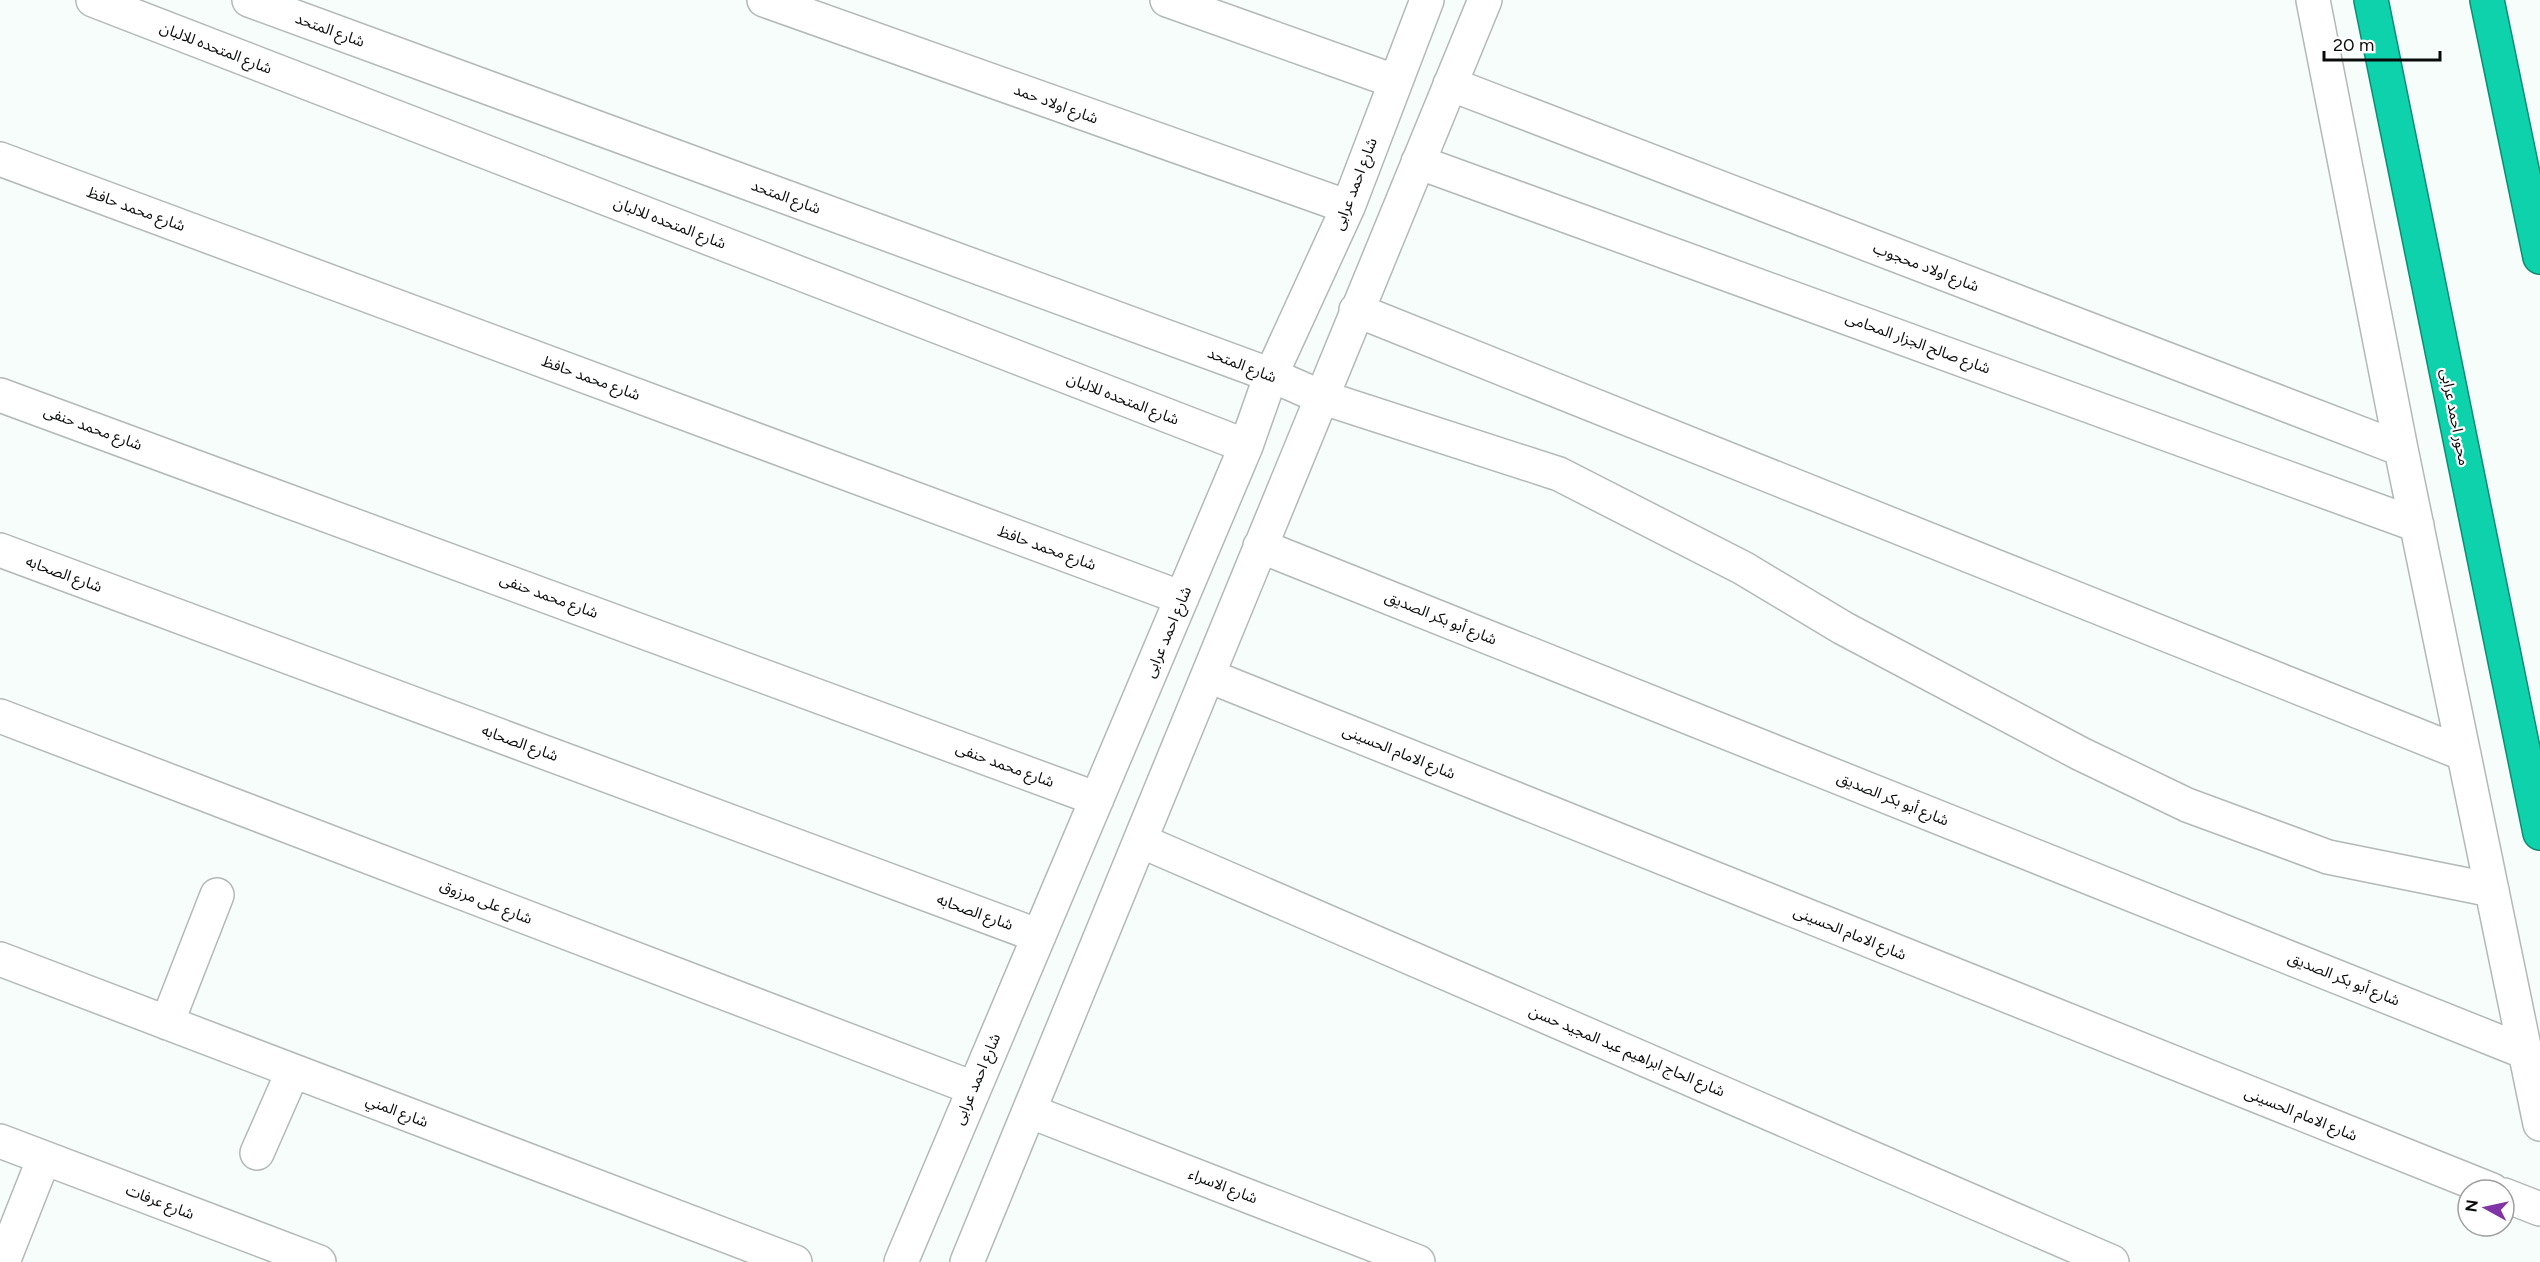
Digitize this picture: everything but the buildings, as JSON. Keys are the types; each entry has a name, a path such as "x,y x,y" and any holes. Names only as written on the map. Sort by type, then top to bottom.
{"highway":[{"name":"محور احمد عرابى","path":"2372,0 2540,833"},
{"path":"2487,0 2540,257"}],"street":[{"name":"شارع المتحده للالبان","path":"93,0 1246,446"},
{"name":"شارع المتحد","path":"249,0 1271,375 1321,397 1559,474 1743,568 1843,628 2081,754 2187,805 2328,857 2492,890"},
{"name":"شارع اولاد حمد","path":"764,0 1348,207"},
{"path":"1167,0 1394,81"},
{"name":"شارع احمد عرابى","path":"901,1262 1246,446 1271,375 1348,207 1394,81 1427,0"},
{"path":"967,1262 1485,0"},
{"path":"2313,0 2401,449 2540,1124"},
{"name":"شارع اولاد محجوب","path":"1450,84 2401,449"},
{"name":"شارع محمد حافظ","path":"0,159 1182,598"},
{"name":"شارع صالح الجزار المحامى","path":"1418,162 2417,525"},
{"path":"1356,310 2464,754"},
{"name":"شارع محمد حنفى","path":"0,394 1097,799"},
{"name":"شارع أبو بكر الصديق","path":"1260,546 2525,1052"},
{"name":"شارع الصحابه","path":"0,550 1040,936"},
{"name":"شارع الامام الحسينى","path":"1209,676 2462,1178"},
{"name":"شارع على مرزوق","path":"0,716 973,1088"},
{"name":"شارع الحاج ابراهيم عبد المجيد حسن","path":"1141,841 2112,1262"},
{"path":"167,1023 217,895"},
{"name":"شارع المني","path":"0,959 795,1262"},
{"path":"257,1153 294,1071"},
{"name":"شارع الاسراء","path":"1029,1111 1418,1262"},
{"name":"شارع عرفات","path":"0,1141 319,1262"},
{"path":"3,1262 44,1158"},
{"path":"2516,1200 2540,1209"}]}
